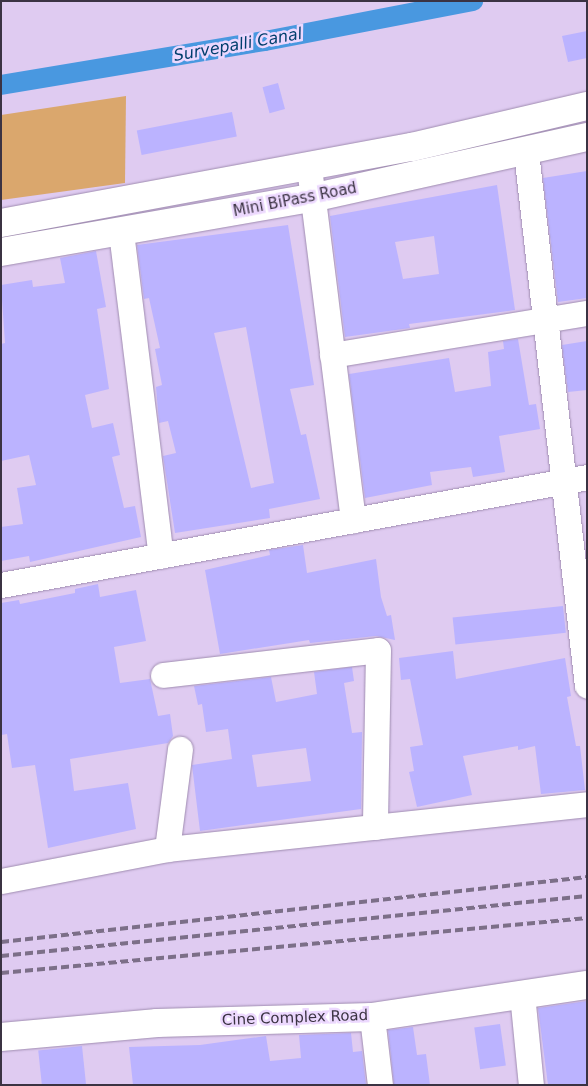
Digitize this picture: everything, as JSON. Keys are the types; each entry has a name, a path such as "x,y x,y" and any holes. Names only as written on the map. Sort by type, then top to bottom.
{"main road":[{"path":"1,223 309,167 587,106"},
{"name":"Mini BiPass Road","path":"1,252 316,197 587,138"},
{"name":"Cine Complex Road","path":"1,1037 157,1023 372,1017 587,985"}],"street":[{"path":"526,152 543,321 576,479 587,686"},
{"path":"309,167 316,197 332,355 353,520"},
{"path":"121,232 161,556"},
{"path":"332,355 587,313"},
{"path":"1,586 576,479"},
{"path":"163,675 378,650 375,827"},
{"path":"167,849 180,749"},
{"path":"1,881 167,849 587,804"},
{"path":"522,994 531,1085"},
{"path":"372,1017 380,1085"}],"shaded area":[{"path":"126,96 125,183 1,200 1,115"}],"building":[{"path":"587,31 587,58 568,62 562,36"},
{"path":"278,83 285,109 270,113 263,87"},
{"path":"232,112 237,137 142,155 137,131"},
{"path":"587,171 587,298 558,302 543,178"},
{"path":"497,185 515,310 409,324 410,328 345,337 330,216","holes":["434,236 439,274 403,279 395,242"]},
{"path":"288,225 314,385 290,389 301,435 306,434 320,499 269,509 270,518 175,533 163,456 176,453 168,421 159,423 156,387 162,385 155,349 160,348 149,298 144,299 137,245","holes":["246,327 274,483 251,488 214,333"]},
{"path":"96,251 106,307 97,309 109,389 85,395 92,428 113,423 120,455 112,457 124,508 135,506 141,537 30,562 29,556 1,561 1,527 23,524 17,488 36,485 29,455 1,461 1,344 5,343 1,285 32,280 33,287 65,283 60,258"},
{"path":"518,339 529,405 536,404 540,429 499,436 505,472 473,477 471,467 430,472 432,485 365,498 349,374 449,358 455,392 491,386 488,352 504,349 503,341"},
{"path":"587,341 587,390 568,392 562,345"},
{"path":"303,545 307,573 376,559 381,597 387,616 391,615 395,640 376,636 310,643 309,640 220,654 205,570 270,555 269,550"},
{"path":"98,584 100,597 136,590 146,641 114,647 120,683 150,679 158,716 170,714 173,736 168,743 70,759 74,791 128,783 136,829 48,848 35,765 12,768 7,734 1,735 1,603 19,600 20,604 75,593 75,589"},
{"path":"563,606 566,633 455,644 453,618"},
{"path":"453,651 456,679 565,658 571,696 567,697 576,746 580,746 585,790 541,794 535,746 518,750 518,746 463,756 472,795 417,807 409,772 414,771 410,747 423,745 410,679 401,680 399,658"},
{"path":"352,667 354,681 344,683 352,733 362,732 361,809 200,831 192,765 232,759 228,729 206,732 202,704 198,705 194,686 271,677 276,702 317,694 314,672","holes":["306,748 311,781 257,787 252,755"]},
{"path":"587,1001 587,1085 548,1085 538,1008"},
{"path":"500,1024 506,1066 480,1069 474,1028"},
{"path":"413,1027 417,1055 426,1054 430,1085 394,1085 388,1030"},
{"path":"351,1033 353,1052 362,1051 366,1085 133,1085 129,1047 200,1045 266,1036 270,1061 301,1058 299,1035"},
{"path":"82,1046 86,1085 42,1085 38,1051"}],"waterway":[{"name":"Survepalli Canal","path":"1,85 265,41 473,1"}],"railway":[{"path":"1,942 587,877"},
{"path":"1,956 587,896"},
{"path":"1,973 587,918"}]}
